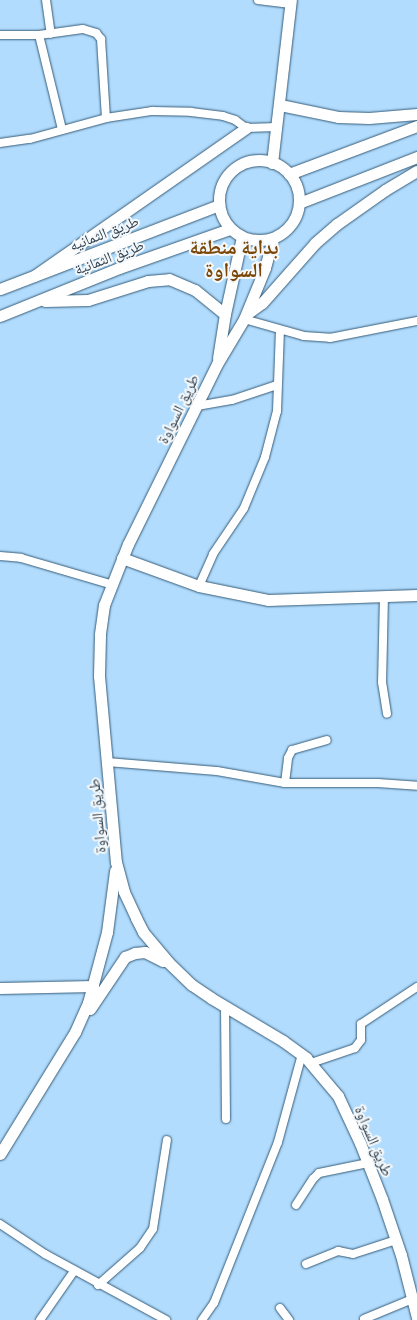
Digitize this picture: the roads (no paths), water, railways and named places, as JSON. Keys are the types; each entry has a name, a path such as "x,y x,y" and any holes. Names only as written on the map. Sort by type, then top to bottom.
{"street":[{"path":"46,0 51,34"},
{"path":"258,0 291,2 272,162"},
{"path":"0,35 39,35 83,29 99,36 106,118"},
{"path":"39,35 62,129"},
{"path":"280,105 338,117 368,118 417,114"},
{"path":"0,143 30,139 106,118 152,111 191,112 223,116 235,120 246,128"},
{"path":"290,174 417,126"},
{"path":"34,276 246,128 277,127"},
{"path":"299,203 417,157"},
{"path":"252,161 272,162 290,174 298,193 299,203 291,225 273,238 252,240 242,237 230,229 225,222 219,205 222,185 234,169 252,161"},
{"path":"245,317 262,303 315,243 337,224 384,190 417,171"},
{"name":"طريق الثمانيه","path":"0,289 219,205"},
{"name":"طريق الثمانية","path":"0,316 119,268 230,229"},
{"path":"217,364 224,314 242,237"},
{"name":"طريق السواوة","path":"273,238 265,268 245,317 217,364 122,558 110,584 104,605 100,635 99,676 116,862 124,892 136,918 148,938 171,966 192,985 302,1054 338,1096 368,1163 396,1240 415,1298 417,1318"},
{"path":"39,301 88,300 148,281 169,279 195,290 224,314"},
{"path":"245,317 280,330 304,336 330,338 417,322"},
{"path":"199,586 213,554 244,508 256,481 275,420 280,330"},
{"path":"197,406 232,400 277,385"},
{"path":"0,556 21,558 110,584"},
{"path":"122,558 199,586 268,600 417,595"},
{"path":"384,596 382,682 387,714"},
{"path":"285,784 288,758 292,750 326,740"},
{"path":"107,762 218,771 285,784 378,783 417,786"},
{"path":"75,1032 93,986 107,932 116,862"},
{"path":"0,1154 75,1032 126,958 135,953 146,952 171,966"},
{"path":"0,988 93,986"},
{"path":"311,1063 355,1048 361,1040 361,1024 417,987"},
{"path":"225,1006 226,1119"},
{"path":"202,1320 218,1294 278,1142 302,1054"},
{"path":"98,1284 140,1248 153,1228 166,1140"},
{"path":"296,1204 313,1179 320,1173 368,1163"},
{"path":"0,1224 74,1271 166,1320"},
{"path":"306,1264 338,1251 353,1254 396,1240"},
{"path":"40,1320 74,1271"},
{"path":"364,1319 415,1298"},
{"path":"280,1308 289,1320"}],"district":[{"name":"بداية منطقة السواوة","path":"234,258"}]}
